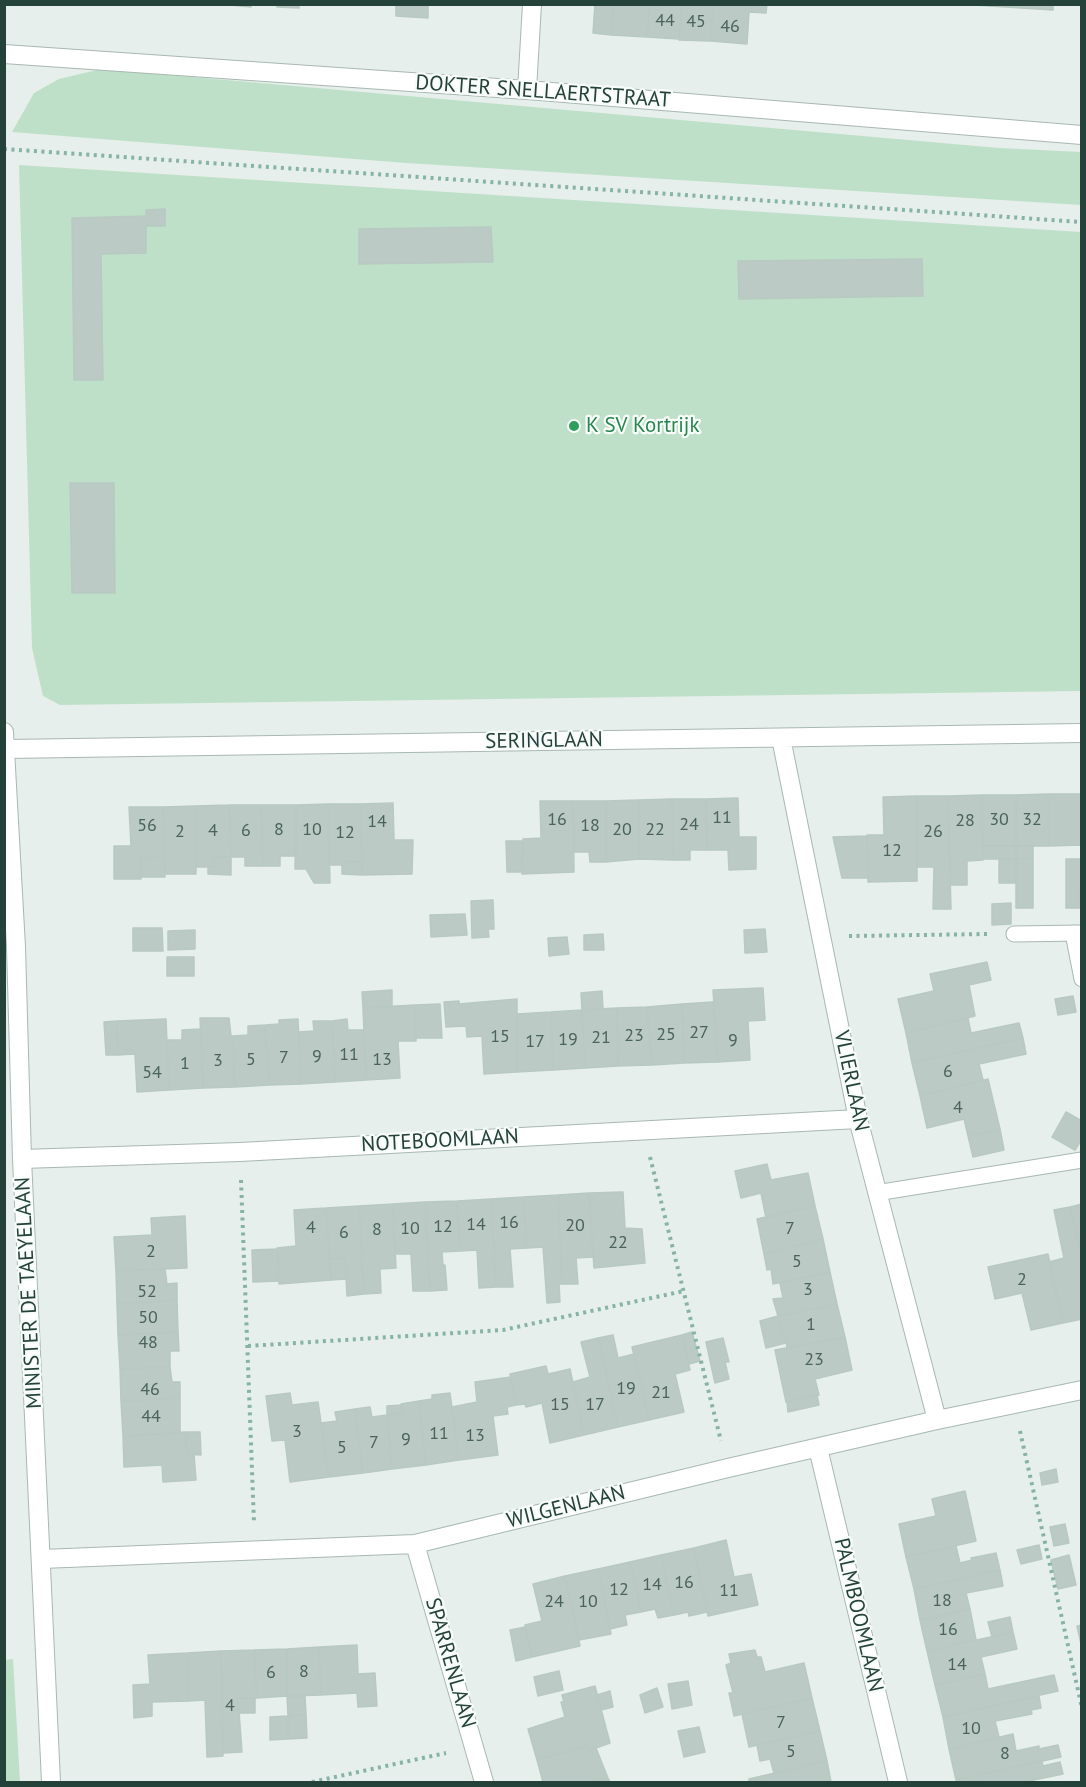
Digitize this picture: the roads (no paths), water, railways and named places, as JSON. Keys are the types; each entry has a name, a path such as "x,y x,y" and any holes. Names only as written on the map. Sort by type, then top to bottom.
{"street":[{"path":"526,90 532,4"},
{"name":"DOKTER SNELLAERTSTRAAT","path":"4,54 526,90 1082,135"},
{"name":"SERINGLAAN","path":"5,740 781,738 1082,733"},
{"name":"VLIERLAAN","path":"781,738 858,1119 937,1420"},
{"name":"MINISTER DE TAEYELAAN","path":"5,740 16,947 22,1158 51,1782"},
{"name":"NOTEBOOMLAAN","path":"22,1158 240,1152 858,1119"},
{"name":"WILGENLAAN","path":"42,1559 414,1544 728,1468 937,1420 1082,1390"},
{"name":"PALMBOOMLAAN","path":"818,1448 898,1782"},
{"name":"SPARRENLAAN","path":"414,1544 484,1782"}],"lane":[{"path":"1014,934 1077,933 1082,979"},
{"path":"876,1193 1082,1160"}],"place":[{"name":"K SV Kortrijk","path":"574,426"}]}
